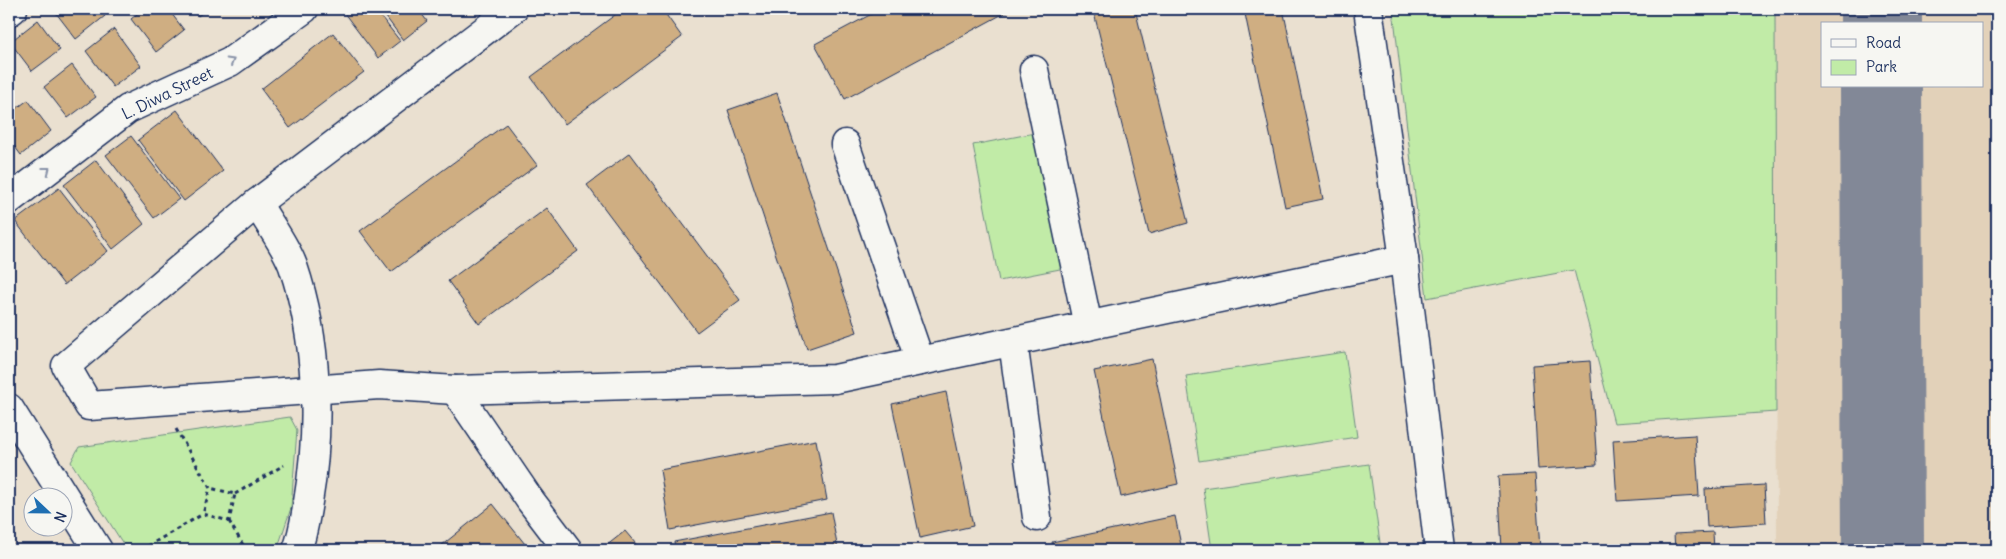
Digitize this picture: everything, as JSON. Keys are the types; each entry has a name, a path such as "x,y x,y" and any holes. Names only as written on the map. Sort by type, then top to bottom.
{"street":[{"path":"9,12 13,9"},
{"name":"L. Diwa Street","path":"9,200 128,109 230,62 304,9"},
{"path":"513,9 257,203 66,366 88,406 379,385 455,390 835,379 1404,259"},
{"path":"1368,9 1404,259 1439,550"},
{"path":"1034,70 1088,326"},
{"path":"845,144 920,362"},
{"path":"257,203 292,264 304,309 316,389 314,464 302,538 297,550"},
{"path":"1013,342 1037,517"},
{"path":"455,390 530,500 568,550"},
{"path":"10,412 98,550"}],"path":[{"path":"159,401 210,488 203,514"},
{"path":"210,488 235,494 286,463 314,464"},
{"path":"235,494 229,520 246,550"},
{"path":"141,550 203,514 229,520"}],"shaded area":[{"path":"1775,9 1997,9 1997,550 1777,550"}],"green space":[{"path":"1393,9 1775,9 1776,412 1614,423 1574,270 1427,298"},
{"path":"1040,132 1065,268 999,281 973,145"},
{"path":"1345,352 1357,437 1199,461 1186,376"},
{"path":"290,417 297,430 291,508 277,550 127,550 71,462 79,447"},
{"path":"1369,464 1381,550 1212,550 1203,488"}],"building":[{"path":"53,9 99,9 105,16 76,39"},
{"path":"143,9 168,9 184,30 156,52 131,19"},
{"path":"193,9 207,9 198,16"},
{"path":"341,9 375,9 400,41 378,58"},
{"path":"380,9 418,9 427,21 403,40"},
{"path":"623,9 662,9 682,37 565,124 531,77"},
{"path":"881,9 1012,9 845,99 815,44"},
{"path":"1093,9 1135,9 1188,223 1149,234"},
{"path":"1244,9 1283,9 1323,199 1285,207"},
{"path":"38,20 60,50 32,71 10,42"},
{"path":"114,29 141,66 113,87 86,51"},
{"path":"333,33 364,72 290,128 261,89"},
{"path":"72,65 96,97 68,118 44,87"},
{"path":"9,76 15,85 9,90"},
{"path":"777,93 857,332 807,349 728,110"},
{"path":"28,100 51,131 21,155 9,139 9,114"},
{"path":"177,110 223,171 184,201 138,140"},
{"path":"506,124 537,165 391,272 360,231"},
{"path":"131,136 179,199 154,218 106,155"},
{"path":"630,153 740,300 697,332 587,185"},
{"path":"96,160 144,224 113,249 64,185"},
{"path":"59,188 108,251 64,285 15,221"},
{"path":"547,208 578,251 479,324 448,281"},
{"path":"1152,359 1178,484 1121,497 1094,371"},
{"path":"1590,361 1597,465 1538,469 1532,365"},
{"path":"946,392 973,526 920,538 892,404"},
{"path":"1695,435 1699,496 1617,501 1613,440"},
{"path":"816,440 827,500 670,530 660,470"},
{"path":"1535,474 1540,550 1502,550 1498,476"},
{"path":"1764,485 1766,523 1707,527 1705,489"},
{"path":"493,504 525,544 517,550 436,550"},
{"path":"831,512 838,550 676,550 674,542"},
{"path":"1175,516 1182,550 1053,550 1052,542"},
{"path":"625,531 641,550 601,550"},
{"path":"1713,532 1714,550 1675,550 1674,534"}],"taxiway":[{"path":"1881,9 1881,22"},
{"path":"1881,88 1883,550"}]}
